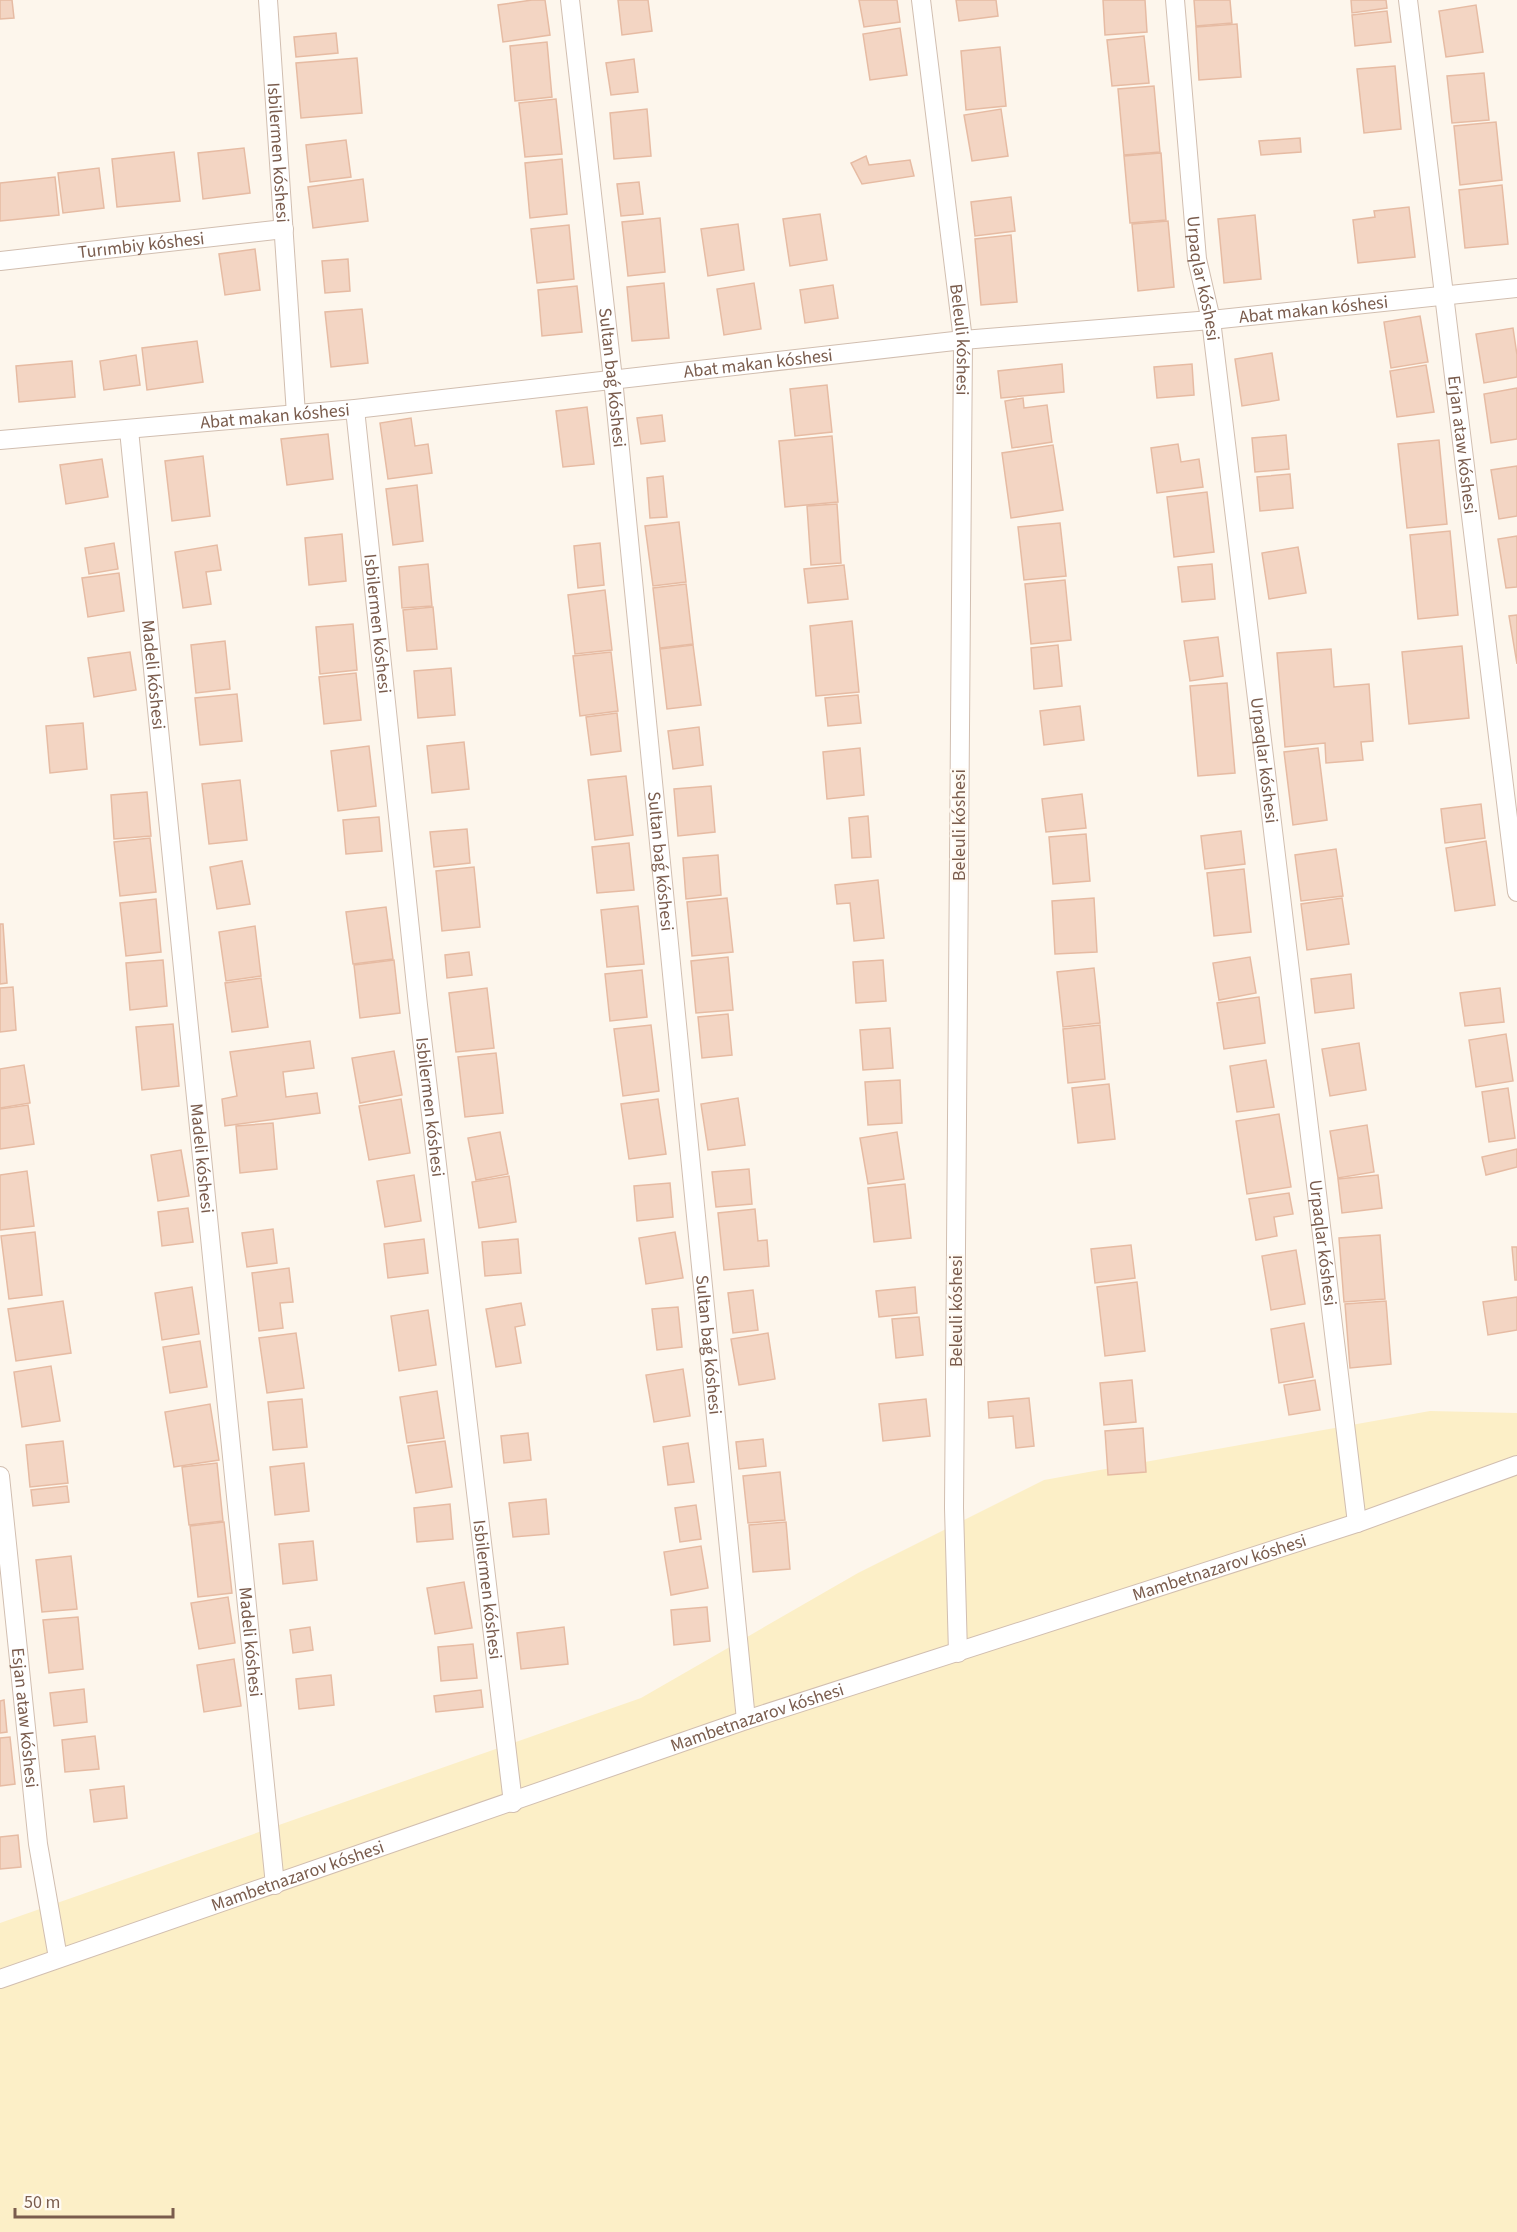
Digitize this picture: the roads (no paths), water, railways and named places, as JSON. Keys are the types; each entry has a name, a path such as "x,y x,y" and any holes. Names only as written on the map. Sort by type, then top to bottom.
{"street":[{"name":"Isbilermen kóshesi","path":"268,0 296,414"},
{"name":"Sultan baǵ kóshesi","path":"570,0 613,379 746,1720"},
{"name":"Beleuli kóshesi","path":"921,0 963,340 954,1496 958,1653"},
{"name":"Urpaqlar kóshesi","path":"1175,0 1197,259 1211,320 1357,1523"},
{"name":"Erjan ataw kóshesi","path":"1408,0 1517,892"},
{"name":"Turımbiy kóshesi","path":"0,261 284,229"},
{"name":"Abat makan kóshesi","path":"0,440 356,409 963,340 1211,320 1517,288"},
{"name":"Isbilermen kóshesi","path":"356,409 418,1005 513,1803"},
{"name":"Madeli kóshesi","path":"129,430 275,1885"},
{"name":"Mambetnazarov kóshesi","path":"0,1979 513,1803 746,1720 1357,1523 1517,1465"},
{"name":"Esjan ataw kóshesi","path":"0,1476 38,1844 58,1958"}]}
